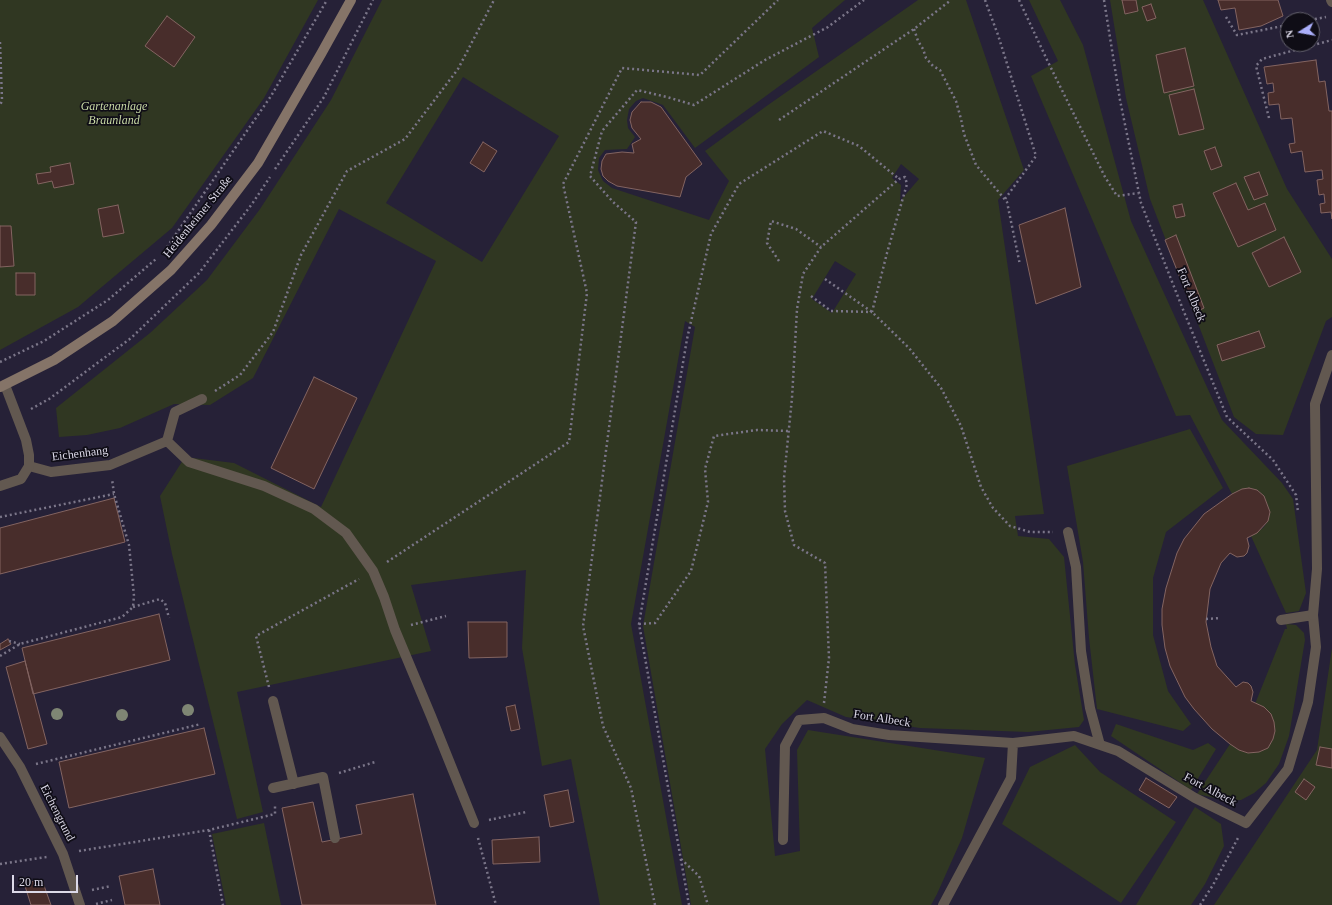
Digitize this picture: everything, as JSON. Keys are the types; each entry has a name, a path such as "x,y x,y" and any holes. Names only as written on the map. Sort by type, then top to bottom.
{"main road":[{"name":"Heidenheimer Straße","path":"3,386 54,360 113,321 171,270 211,225 258,163 351,0"}],"street":[{"path":"1246,823 1288,770 1308,702 1316,647 1313,615 1317,568 1315,404 1332,355"},
{"path":"0,486 21,479 29,466 29,455 26,440 3,386"},
{"path":"202,399 175,412 167,441 189,462 264,486 314,509 346,533 373,571 384,597 395,630 474,824"},
{"name":"Eichenhang","path":"29,466 51,472 110,465 167,441"},
{"path":"1068,532 1076,567 1081,651 1090,708 1100,745"},
{"path":"1281,620 1313,615"},
{"path":"273,701 294,784"},
{"name":"Fort Albeck","path":"783,840 785,746 800,720 824,718 852,729 889,735 1013,743 1074,736 1118,751 1195,798 1246,823"},
{"name":"Eichengrund","path":"0,737 20,768 63,854 80,905"},
{"path":"943,905 1011,778 1013,743"},
{"path":"274,788 323,777 334,838"}],"path":[{"path":"164,253 271,96 327,0"},
{"path":"202,399 240,375 273,332 301,255 347,171 405,139 458,69 494,0"},
{"path":"273,701 256,636 373,571 569,442 586,294 563,184 622,68 700,75 778,0"},
{"path":"654,905 631,788 603,726 583,626 636,222 613,202 590,176 602,131 638,90 694,105 765,60 828,26 864,0"},
{"path":"779,120 914,29 951,0"},
{"path":"985,0 1036,156 1005,199"},
{"path":"1019,0 1105,177 1117,196 1139,193"},
{"name":"Fort Albeck","path":"1104,0 1120,100 1142,203 1182,307 1228,417 1273,460 1296,495 1299,517"},
{"path":"1320,18 1332,16"},
{"path":"1226,17 1237,35 1280,26"},
{"path":"914,29 926,58 933,66 940,70 956,101 962,120 964,134 976,165 1007,202 1020,266"},
{"path":"1269,118 1256,66 1262,59 1332,40"},
{"path":"0,42 2,100 0,106"},
{"path":"689,905 639,624 687,339 711,234 739,184 823,131 859,146 899,179"},
{"path":"824,718 829,658 826,563 794,545 786,511 784,478 789,431 797,309 804,274 821,247 899,179 905,177 907,184 872,312"},
{"path":"779,262 767,243 771,221 796,229 821,247"},
{"path":"0,362 44,342 108,300 158,258"},
{"path":"825,279 872,312 910,348 942,388 961,426 981,487 993,508 1010,526 1030,532 1068,532"},
{"path":"811,296 831,311 872,312"},
{"path":"639,624 656,623 691,571 708,502 705,469 714,436 757,430 789,431"},
{"path":"0,517 114,494"},
{"path":"116,499 129,545 134,596 132,607"},
{"path":"0,656 20,644 122,617 132,607 160,599 165,603 169,618"},
{"path":"395,630 446,616"},
{"path":"1206,619 1220,618"},
{"path":"9,641 20,644"},
{"path":"20,768 201,724"},
{"path":"323,777 374,762"},
{"path":"0,864 210,830 275,814 274,788"},
{"path":"496,905 474,824 526,812"},
{"path":"1200,905 1213,885 1246,823"},
{"path":"210,830 223,905"},
{"path":"681,858 699,876 708,905"},
{"path":"91,905 112,900"}],"green space":[{"name":"Gartenanlage Braunland","path":"0,0 318,0 264,98 172,228 78,307 0,350"},
{"path":"382,0 845,0 812,28 819,57 695,148 663,105 643,98 636,101 629,109 627,120 628,128 635,137 627,149 605,150 599,158 598,170 603,181 612,188 709,220 729,181 705,151 918,0 966,0 1024,170 998,200 1044,514 1015,516 1018,536 1049,539 1064,557 1075,665 1084,720 1079,727 1028,732 920,728 846,717 807,700 782,724 765,749 775,856 800,851 797,750 808,730 985,758 962,838 931,905 691,905 643,626 695,327 685,321 631,624 682,905 600,905 571,759 542,766 522,648 526,570 411,585 431,651 237,692 263,812 237,819 172,554 160,496 185,457 234,463 321,507 436,261 339,209 253,378 210,405 174,404 120,428 87,435 59,437 56,408 150,333 207,280 260,209 331,100","holes":["463,77 559,136 482,262 386,203","901,164 919,179 900,201 901,185 892,178","835,261 856,274 832,313 812,299"]},
{"path":"1029,0 1060,0 1083,45 1131,221 1222,420 1282,483 1293,499 1306,593 1299,611 1286,613 1251,536 1263,528 1268,521 1270,512 1264,496 1257,490 1249,488 1232,494 1190,415 1176,416 1031,76 1058,61"},
{"path":"1110,0 1203,0 1287,189 1332,259 1332,317 1326,321 1283,435 1256,434 1234,417 1150,199 1126,98"},
{"path":"1190,429 1223,488 1166,532 1153,578 1153,635 1168,691 1191,724 1183,731 1097,709 1089,638 1083,562 1067,466"},
{"path":"1286,624 1296,625 1304,633 1305,640 1289,736 1279,764 1266,783 1254,793 1241,800 1228,801 1197,794 1230,744 1239,750 1248,753 1268,748 1273,739 1275,731 1271,714 1264,707 1255,704 1285,629 1287,629"},
{"path":"1332,648 1332,905 1214,905 1317,750"},
{"path":"1116,724 1193,750 1208,743 1216,749 1191,790 1111,736"},
{"path":"1075,745 1100,772 1176,822 1121,903 1002,824 1030,767"},
{"path":"1195,807 1221,824 1224,846 1205,884 1191,905 1136,905"},
{"path":"264,823 281,905 226,905 212,834"}],"building":[{"path":"1122,0 1136,0 1138,11 1125,14"},
{"path":"1218,0 1278,0 1282,12 1280,12 1280,17 1261,26 1239,30 1235,8 1221,10"},
{"path":"1151,4 1156,18 1147,21 1142,7"},
{"path":"167,16 195,37 174,67 145,46"},
{"path":"1185,48 1194,86 1164,93 1156,55"},
{"path":"1316,60 1319,82 1325,81 1329,111 1332,111 1332,219 1331,212 1321,213 1320,204 1325,203 1324,194 1319,195 1317,180 1323,179 1322,170 1305,172 1302,151 1291,153 1289,144 1295,143 1292,118 1281,119 1279,104 1269,105 1268,93 1274,92 1273,83 1267,84 1264,67"},
{"path":"1194,89 1204,129 1179,135 1169,95"},
{"path":"641,102 651,102 661,107 702,164 686,177 680,197 617,186 603,176 601,169 602,161 606,154 622,152 634,153 632,144 641,139 632,128 630,120 632,112"},
{"path":"483,142 497,151 484,172 470,163"},
{"path":"1215,147 1222,166 1211,170 1204,151"},
{"path":"70,163 74,184 54,188 52,181 38,184 36,174 51,172 50,167"},
{"path":"1259,172 1268,195 1254,200 1244,177"},
{"path":"1236,183 1248,210 1265,203 1276,230 1238,247 1213,193"},
{"path":"1182,204 1185,216 1176,218 1173,206"},
{"path":"118,205 124,233 103,237 98,209"},
{"path":"1065,208 1081,287 1036,304 1019,225"},
{"path":"0,226 11,226 14,266 0,267"},
{"path":"1176,235 1204,308 1194,313 1165,240"},
{"path":"1284,237 1301,272 1269,287 1252,253"},
{"path":"16,273 35,273 35,295 16,295"},
{"path":"1259,331 1265,347 1222,361 1217,345"},
{"path":"314,377 357,398 314,489 271,468"},
{"path":"1249,488 1257,490 1264,496 1270,512 1268,521 1257,533 1247,538 1249,546 1247,553 1244,556 1237,557 1230,553 1221,563 1210,589 1206,622 1211,647 1217,666 1236,687 1243,682 1248,683 1253,692 1251,701 1264,707 1271,714 1274,722 1275,731 1268,748 1259,752 1248,753 1239,750 1230,744 1212,729 1185,697 1170,666 1165,648 1162,625 1162,609 1166,588 1177,553 1184,539 1204,514 1232,494 1242,489"},
{"path":"114,498 125,542 0,574 0,528"},
{"path":"159,614 170,660 33,694 22,648"},
{"path":"468,622 507,622 507,657 469,658"},
{"path":"8,639 11,644 0,650 0,644"},
{"path":"25,661 47,744 28,749 6,667"},
{"path":"515,705 520,729 511,731 506,707"},
{"path":"204,728 215,774 69,808 59,762"},
{"path":"1320,747 1332,749 1332,768 1316,765"},
{"path":"1146,778 1177,797 1169,808 1139,790"},
{"path":"1304,779 1315,787 1306,800 1295,792"},
{"path":"568,790 574,822 550,827 544,795"},
{"path":"413,794 436,905 302,905 282,808 313,802 322,842 362,834 356,805"},
{"path":"539,837 540,862 493,864 492,840"},
{"path":"153,869 160,905 125,905 119,876"},
{"path":"42,880 51,905 31,905 24,883"}]}
